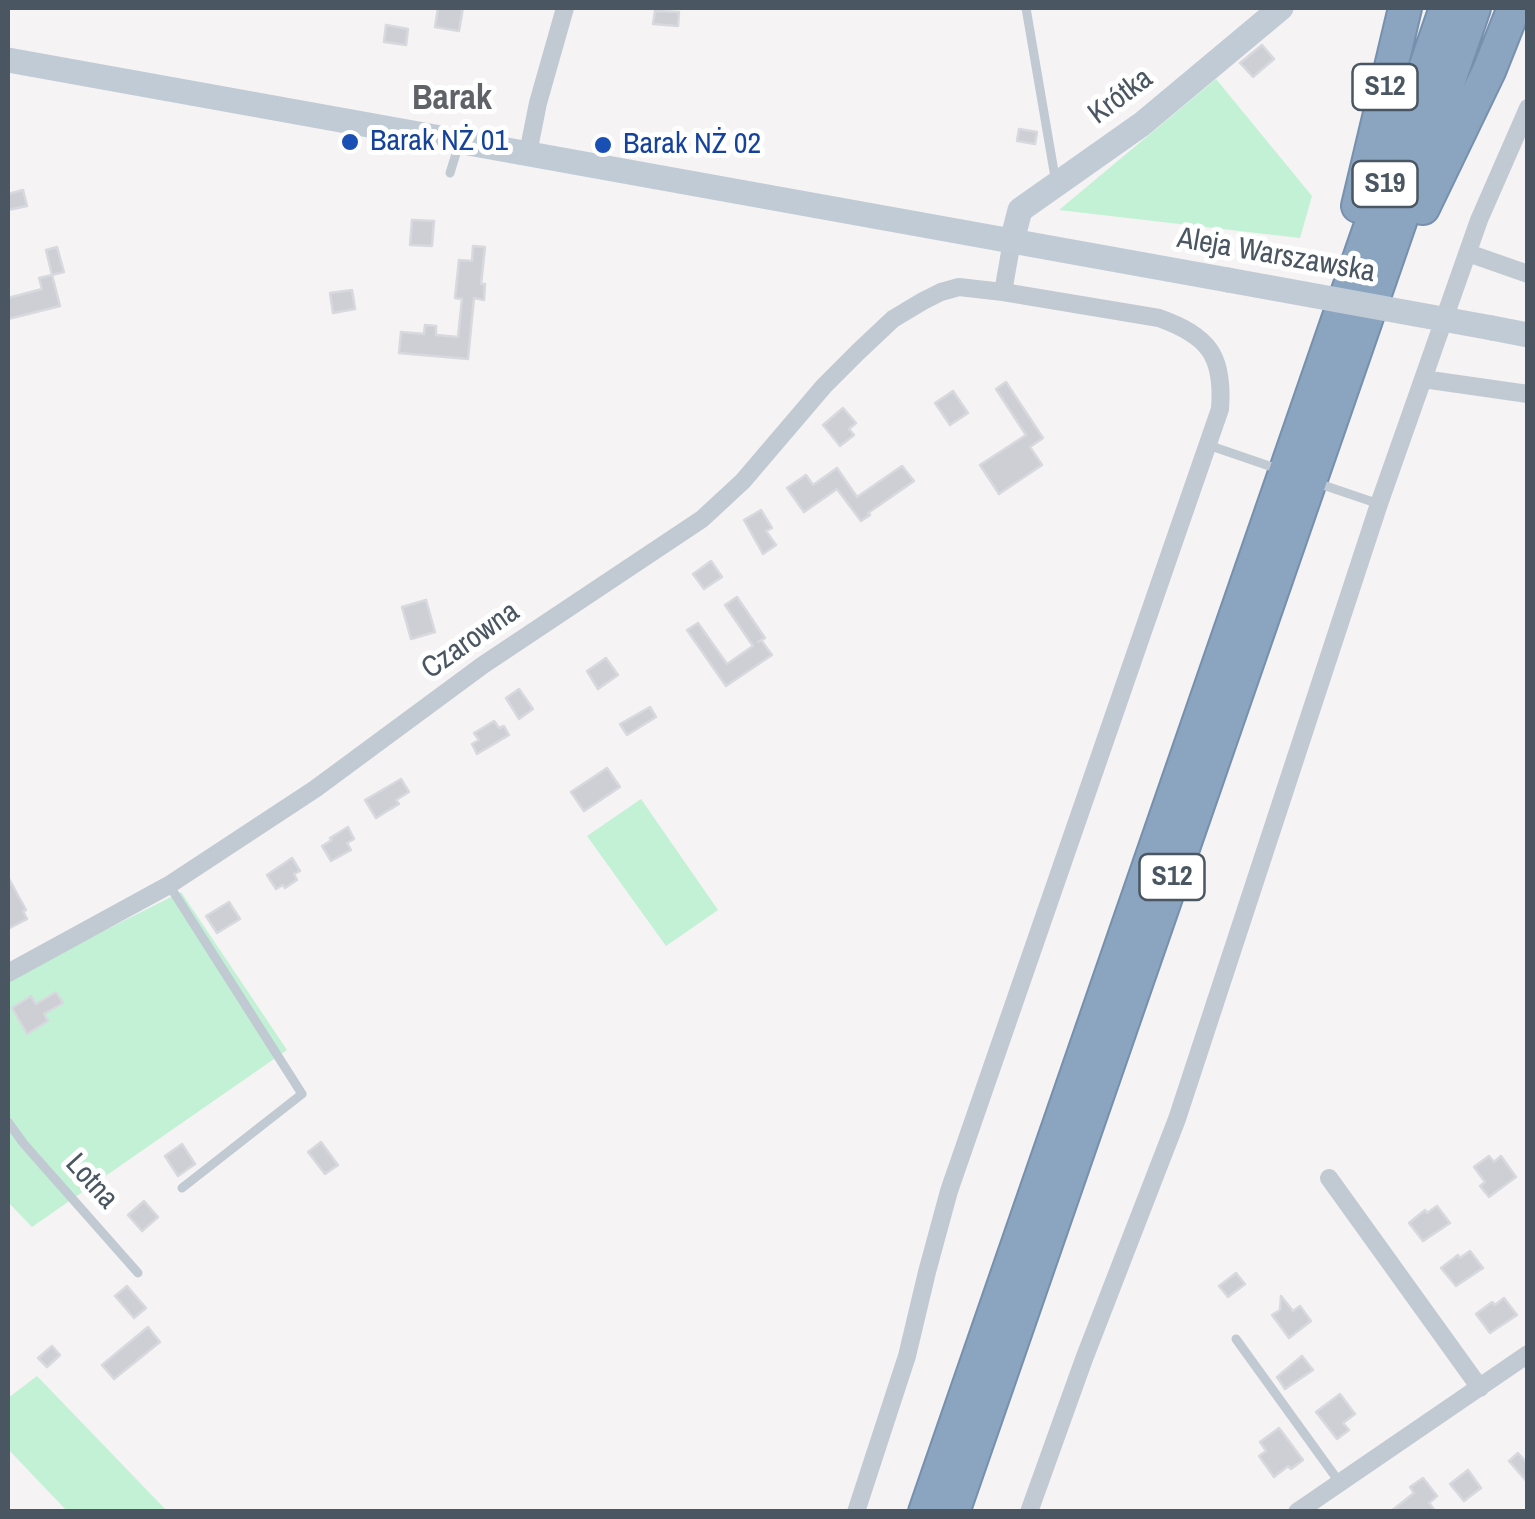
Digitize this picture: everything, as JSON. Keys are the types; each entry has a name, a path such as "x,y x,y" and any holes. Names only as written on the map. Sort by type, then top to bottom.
{"highway":[{"name":"S12","path":"953,1512 1298,476 1336,291 1350,247 1406,8"},
{"name":"S19","path":"1324,361 1446,8"},
{"name":"S19","path":"1356,348 1474,8"},
{"name":"S12","path":"924,1512 1298,476 1489,71 1514,8"}],"street":[{"path":"528,154 565,8"},
{"name":"Krótka","path":"1012,242 1020,210 1142,124 1268,12"},
{"name":"Aleja Warszawska","path":"8,60 1528,334"},
{"path":"1030,1512 1084,1359 1177,1119 1423,379 1502,163 1528,108"},
{"path":"856,1512 907,1356 949,1192 1220,410 1222,386 1217,366 1198,336 1182,326 1159,318 1003,292 1012,242"},
{"path":"1468,253 1528,274"},
{"name":"Czarowna","path":"8,972 170,885 315,789 483,664 702,519 743,481 824,386 894,319 922,300 959,287 1003,292"},
{"path":"1423,379 1528,394"},
{"path":"1329,1178 1480,1388"},
{"path":"1297,1512 1528,1354"}],"lane":[{"path":"1026,8 1057,185"},
{"path":"450,173 460,141"},
{"path":"1208,445 1379,504"},
{"path":"170,885 302,1094 182,1188"},
{"name":"Lotna","path":"8,1122 138,1273"},
{"path":"1236,1340 1340,1483"}],"green space":[{"path":"1216,79 1312,196 1300,238 1059,210"},
{"path":"641,799 718,910 666,946 587,836"},
{"path":"181,892 287,1050 32,1227 8,1202 8,979"},
{"path":"37,1376 167,1511 67,1511 8,1449 8,1398"}],"building":[{"path":"438,8 463,8 459,31 435,27"},
{"path":"655,11 679,12 678,26 653,24"},
{"path":"386,25 408,29 406,45 384,42"},
{"path":"1262,45 1274,59 1253,77 1240,63"},
{"path":"1019,129 1037,132 1035,144 1017,141"},
{"path":"23,190 27,206 8,210 8,194"},
{"path":"412,220 434,221 432,246 410,245"},
{"path":"473,246 485,247 481,284 485,284 484,300 474,298 468,359 399,353 401,332 424,334 425,325 436,326 436,335 458,337 462,299 455,298 459,260 472,261"},
{"path":"57,247 64,272 52,275 46,250"},
{"path":"52,275 60,306 8,319 8,298 42,289 39,278"},
{"path":"352,290 355,309 333,313 330,293"},
{"path":"1006,382 1043,438 1030,447 1042,465 999,494 980,465 1026,435 996,389"},
{"path":"953,391 968,413 950,425 935,403"},
{"path":"843,408 856,423 849,429 854,435 840,446 823,425"},
{"path":"902,466 914,481 861,521 837,489 804,512 787,488 806,475 813,485 837,468 857,497"},
{"path":"761,510 772,528 766,531 776,545 763,554 744,520"},
{"path":"711,561 722,577 704,589 693,574"},
{"path":"737,597 772,655 726,686 687,630 698,623 727,664 753,646 725,605"},
{"path":"426,600 435,632 411,639 402,607"},
{"path":"606,658 618,675 598,689 587,671"},
{"path":"519,689 533,709 519,719 506,698"},
{"path":"650,707 656,717 627,735 620,724"},
{"path":"494,721 499,728 504,726 509,735 477,754 472,744 479,740 474,733"},
{"path":"607,768 620,787 584,811 571,792"},
{"path":"401,779 409,792 396,800 399,804 376,818 365,800"},
{"path":"348,827 354,839 347,843 351,850 331,861 322,846"},
{"path":"292,858 300,871 294,874 297,880 276,889 267,875"},
{"path":"8,877 27,919 8,929"},
{"path":"229,902 240,919 217,933 206,916"},
{"path":"56,992 63,1003 44,1014 48,1021 27,1034 12,1008 31,996 36,1004"},
{"path":"321,1142 338,1165 325,1174 308,1152"},
{"path":"182,1144 195,1164 178,1176 165,1156"},
{"path":"1489,1156 1494,1162 1501,1156 1516,1177 1489,1197 1480,1186 1485,1182 1474,1167"},
{"path":"144,1201 158,1217 142,1231 128,1215"},
{"path":"1437,1206 1450,1223 1423,1241 1409,1223"},
{"path":"1470,1251 1483,1268 1456,1286 1441,1268"},
{"path":"1236,1273 1245,1284 1228,1297 1219,1286"},
{"path":"127,1286 146,1308 134,1318 115,1296"},
{"path":"1281,1296 1293,1311 1300,1306 1311,1321 1289,1338 1272,1315 1280,1310"},
{"path":"1504,1298 1517,1315 1490,1333 1476,1314"},
{"path":"148,1327 160,1342 114,1379 102,1365"},
{"path":"52,1346 60,1355 47,1367 38,1358"},
{"path":"1302,1356 1313,1370 1285,1389 1277,1377"},
{"path":"1340,1394 1355,1414 1343,1423 1349,1430 1337,1439 1316,1412"},
{"path":"1279,1428 1303,1460 1274,1477 1259,1456 1266,1451 1260,1442"},
{"path":"1518,1453 1528,1464 1528,1483 1509,1461"},
{"path":"1468,1470 1481,1488 1464,1501 1450,1484"},
{"path":"1423,1478 1437,1496 1429,1503 1436,1512 1390,1512 1414,1493 1410,1487"}],"place":[{"name":"Barak NŻ 01","path":"350,142"},
{"name":"Barak NŻ 02","path":"603,145"}],"district":[{"name":"Barak","path":"452,100"}]}
